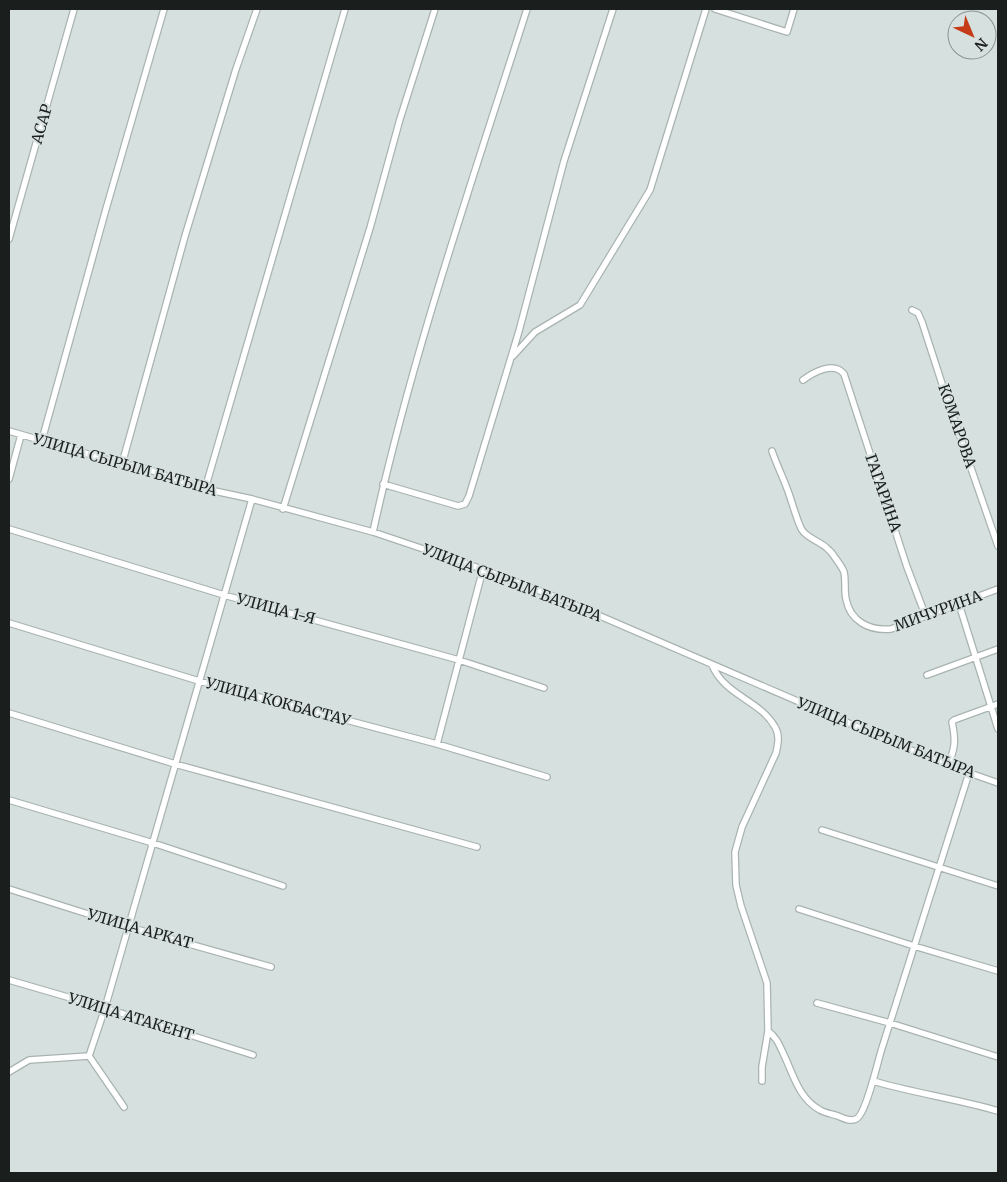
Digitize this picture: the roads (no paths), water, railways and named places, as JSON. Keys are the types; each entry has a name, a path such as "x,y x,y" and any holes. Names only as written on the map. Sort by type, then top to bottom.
{"street":[{"name":"АСАР","path":"9,239 74,9"},
{"path":"42,440 106,208 164,9"},
{"path":"122,464 185,236 236,69 257,9"},
{"path":"205,489 345,9"},
{"path":"283,509 370,228 400,119 435,9"},
{"path":"373,532 383,484 434,303 527,9"},
{"path":"383,484 458,506 465,504 469,496 511,358 564,161 613,9"},
{"path":"511,358 535,332 580,306 650,190 706,9"},
{"path":"715,9 787,32 794,9"},
{"name":"КОМАРОВА","path":"912,310 918,313 922,322 998,546"},
{"name":"ГАГАРИНА","path":"803,380 811,375 834,367 840,370 847,380 907,568 926,616"},
{"name":"УЛИЦА СЫРЫМ БАТЫРА","path":"9,431 122,464 141,467 205,489 252,499 373,532 483,569 556,597 948,766 998,783"},
{"path":"9,479 22,435"},
{"name":"МИЧУРИНА","path":"772,451 801,529 807,536 829,548 844,573 849,612 862,624 878,629 891,628 998,589"},
{"path":"90,1056 252,499"},
{"name":"УЛИЦА 1-Я","path":"9,529 224,595 459,660 544,688"},
{"path":"437,744 483,569"},
{"path":"959,604 998,729"},
{"name":"УЛИЦА КОКБАСТАУ","path":"9,623 199,681 437,744 547,777"},
{"path":"927,675 998,649"},
{"path":"712,665 717,677 770,720 776,727 778,741 776,753 742,827 735,852 736,885 741,906 767,983 768,1031 762,1067 762,1081"},
{"path":"948,766 955,743 952,722 998,704"},
{"path":"9,713 175,764 477,847"},
{"path":"768,1031 774,1035 795,1083 803,1094 820,1110 848,1120 855,1120 861,1115 969,773"},
{"path":"9,800 153,843 283,886"},
{"path":"822,830 998,886"},
{"name":"УЛИЦА АРКАТ","path":"9,889 129,927 271,967"},
{"path":"799,909 998,971"},
{"name":"УЛИЦА АТАКЕНТ","path":"9,980 253,1055"},
{"path":"817,1003 890,1023 998,1057"},
{"path":"9,1072 29,1060 90,1056"},
{"path":"90,1056 124,1107"},
{"path":"873,1081 905,1090 930,1093 998,1111"}]}
